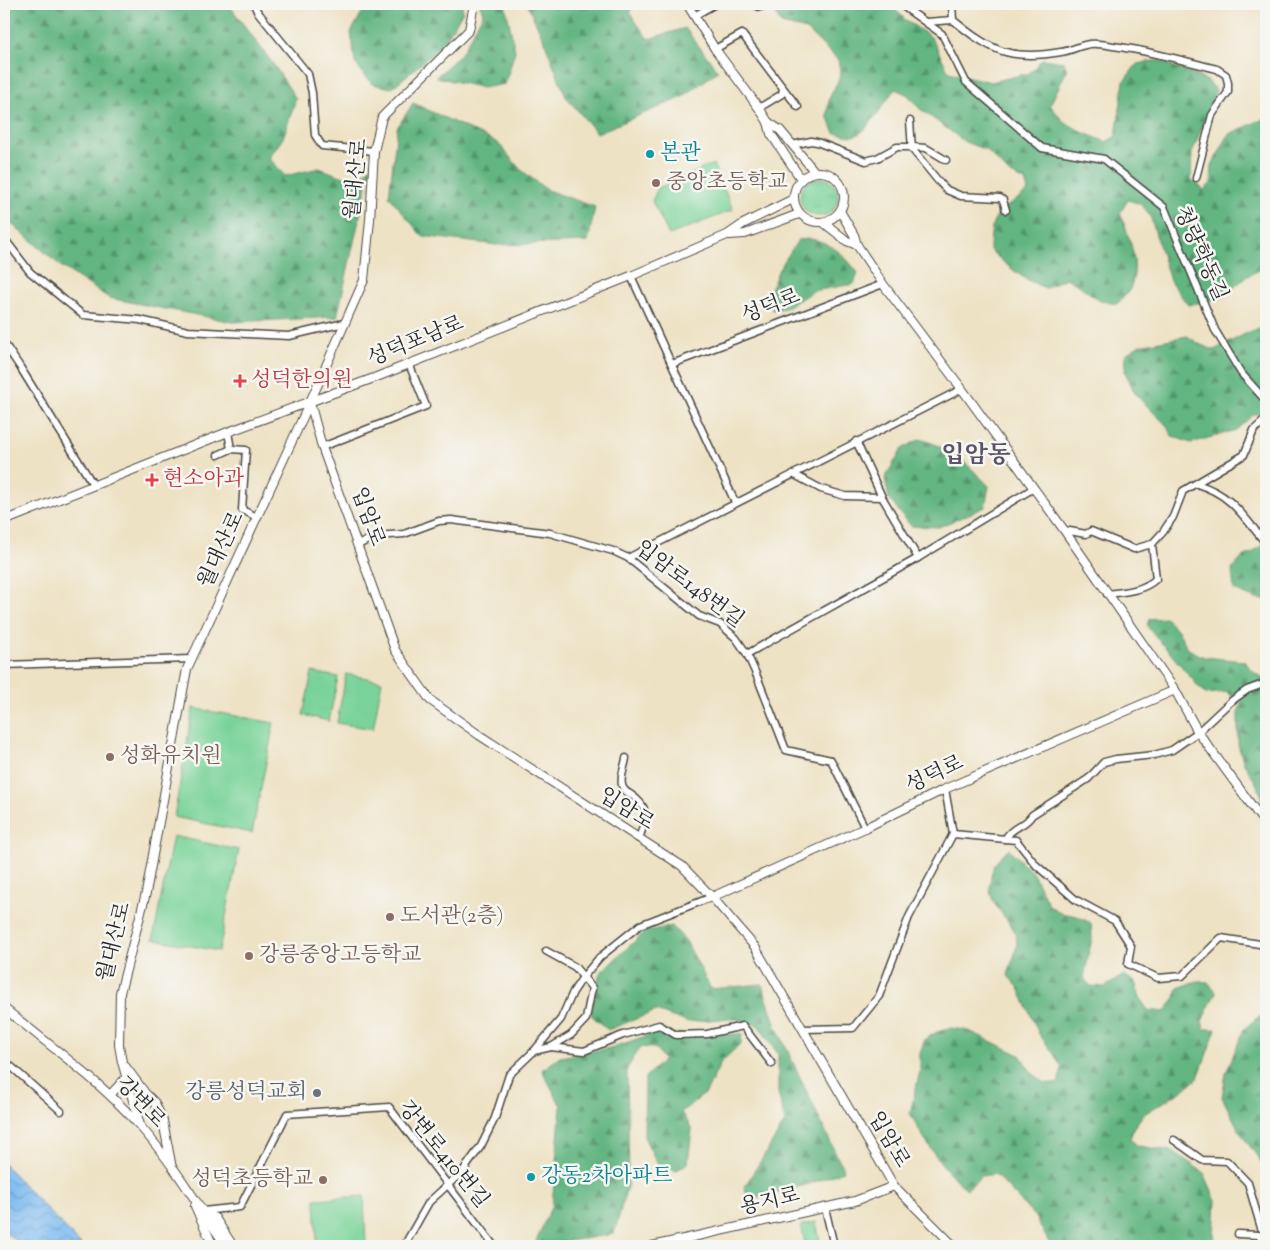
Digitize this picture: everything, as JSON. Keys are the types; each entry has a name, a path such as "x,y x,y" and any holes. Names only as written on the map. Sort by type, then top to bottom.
{"street":[{"path":"254,4 257,11 308,74 312,93 315,134 322,146 374,151"},
{"name":"월대산로","path":"140,1126 122,1062 119,1029 120,993 146,893 187,669 364,280 374,151 382,117 469,30 474,4"},
{"path":"687,4 716,49 759,108 768,122 771,134 801,179"},
{"path":"694,16 714,4"},
{"path":"753,4 760,7 770,4"},
{"name":"청량학동길","path":"900,4 942,34 966,82 1042,148 1104,159 1164,207 1216,330 1241,373 1266,401"},
{"path":"952,4 953,20"},
{"path":"926,22 953,20 978,40 996,50 1023,56 1061,52 1090,44 1106,45 1147,51 1217,69 1226,75 1228,92 1212,115 1196,178"},
{"path":"716,49 742,34 798,107"},
{"path":"759,108 782,94 783,88"},
{"path":"910,120 912,147 934,177 948,190 961,196 1000,198 1005,204 1006,210"},
{"path":"768,122 780,130 815,172"},
{"path":"792,145 811,141 817,142 866,161 877,158 897,147 926,148 946,160"},
{"path":"815,172 824,172 833,176 840,183 844,192 844,202 840,211 833,218 815,223 806,220 799,214 793,199 795,188 801,179 815,172"},
{"path":"727,235 743,224 793,199"},
{"path":"840,211 854,235 857,245 883,284 1064,530 1175,690 1198,732 1266,826"},
{"path":"727,235 745,234 799,214"},
{"path":"824,222 847,241 857,245"},
{"name":"성덕포남로","path":"4,521 228,432 409,364 631,276 727,235"},
{"path":"4,238 30,272 83,315 140,320 188,331 289,336 344,324"},
{"path":"631,276 735,502"},
{"name":"성덕로","path":"672,364 883,284"},
{"path":"4,344 94,486"},
{"path":"322,447 426,406 409,364"},
{"path":"628,558 735,502 962,389"},
{"name":"입암로","path":"310,402 322,447 395,650 430,700 479,735 682,866 712,897 755,947 894,1186 954,1246"},
{"path":"1064,530 1086,534 1091,531 1134,549 1152,544 1173,517 1183,491 1244,455 1254,430 1266,419"},
{"path":"228,432 231,449"},
{"path":"856,442 882,497 918,558"},
{"path":"218,455 231,449 246,450 242,510 257,517"},
{"path":"793,474 821,489 845,496 882,497"},
{"path":"1197,484 1212,489 1237,506 1264,542 1266,542"},
{"path":"747,654 918,558 1034,488"},
{"name":"입암로148번길","path":"358,545 376,536 404,534 439,521 451,520 550,533 613,551 628,558 698,616 720,624 736,638 747,654 786,750 831,760 865,828"},
{"path":"1107,594 1134,591 1156,579 1152,544"},
{"path":"4,665 191,659"},
{"path":"1005,839 1011,830 1027,822 1032,815 1088,779 1104,762 1154,755 1172,750 1198,732 1230,702 1247,690 1266,683"},
{"name":"성덕로","path":"712,897 865,828 945,789 1175,690"},
{"path":"626,758 622,777 623,788 640,801 644,813 644,822 639,839"},
{"path":"803,1030 853,1028 879,996 910,917 954,834 945,789"},
{"path":"954,834 1016,840 1036,865 1076,900 1115,922 1131,946 1128,964 1158,978 1182,976 1221,938 1266,945"},
{"path":"404,1246 429,1202 463,1171 481,1146 495,1118 509,1075 534,1051 561,1019 573,992 600,957 640,925 712,897"},
{"path":"534,1051 551,1047 571,1035 586,1019 592,988 575,967 546,951"},
{"name":"강변로","path":"5,1007 110,1095 140,1126 185,1183 226,1246"},
{"path":"551,1047 584,1051 623,1034 659,1024 676,1034 706,1034 742,1026 772,1064"},
{"path":"4,1060 61,1111"},
{"path":"122,1062 144,1093 155,1103 162,1121 171,1165"},
{"path":"110,1095 126,1078"},
{"name":"강변로410번길","path":"203,1211 240,1206 287,1114 389,1107 494,1246"},
{"path":"1174,1140 1202,1160 1227,1162 1248,1183 1265,1244"},
{"path":"185,1183 213,1246"},
{"name":"용지로","path":"652,1246 856,1201 894,1186"},
{"path":"825,1208 834,1246"},
{"path":"203,1211 215,1218 233,1246"},
{"path":"1238,1234 1261,1230"}],"green space":[{"path":"4,4 156,4 173,11 195,5 232,9 276,68 296,99 283,138 269,158 285,176 319,168 355,181 371,167 337,317 233,322 109,298 62,267 4,217"},
{"path":"367,4 462,4 463,11 443,45 392,88 372,84 355,63 351,32"},
{"path":"480,4 504,4 506,8 515,51 505,84 483,88 436,77 461,54 483,14"},
{"path":"527,4 633,4 630,13 648,39 685,28 718,71 681,98 597,133 566,97 543,38"},
{"path":"782,4 890,4 907,21 931,37 949,72 991,82 1030,73 1042,59 1064,62 1067,70 1050,105 1063,121 1082,132 1106,142 1116,136 1124,81 1137,64 1159,60 1208,81 1216,90 1192,153 1191,179 1204,190 1211,183 1212,165 1229,134 1266,118 1266,266 1246,277 1222,298 1188,305 1170,281 1150,215 1141,204 1128,200 1120,213 1134,260 1133,279 1130,289 1117,304 1100,301 1066,278 1046,288 1037,285 1016,272 990,250 992,226 995,219 1003,209 1028,191 1025,181 1009,173 986,150 965,142 919,108 908,95 895,89 859,134 850,136 835,133 827,116 829,99 841,75 838,60 807,30 781,24 776,14"},
{"path":"413,103 498,143 520,169 547,190 595,207 588,242 497,245 422,236 389,196 397,128"},
{"path":"713,164 733,210 669,235 652,201 658,188"},
{"path":"819,178 832,184 838,197 832,210 819,216 806,210 800,197 806,184"},
{"path":"810,239 825,243 848,261 858,273 854,284 813,291 786,308 772,310 771,289 778,271 798,240"},
{"path":"1266,328 1266,412 1253,415 1236,430 1191,443 1172,436 1167,426 1136,395 1125,372 1126,354 1140,345 1187,336 1201,345 1214,350 1251,331"},
{"path":"920,439 940,447 958,458 989,486 985,507 939,527 911,526 889,499 885,478 902,449"},
{"path":"1266,541 1266,600 1256,599 1234,590 1232,569 1243,557 1254,552"},
{"path":"1166,618 1177,629 1188,649 1204,657 1244,661 1255,673 1266,680 1266,806 1255,781 1244,764 1238,744 1238,713 1241,704 1227,692 1205,694 1147,626 1149,619"},
{"path":"312,672 338,677 329,721 303,715"},
{"path":"346,674 382,681 373,729 337,723"},
{"path":"193,708 274,723 252,833 174,817"},
{"path":"173,836 239,850 219,951 153,939"},
{"path":"1009,849 1032,872 1049,905 1060,913 1077,916 1091,923 1092,938 1084,978 1090,986 1105,987 1124,975 1135,982 1141,1000 1148,1010 1164,1012 1174,1000 1178,988 1197,981 1208,982 1216,992 1202,1021 1204,1029 1216,1029 1198,1078 1182,1091 1144,1114 1134,1127 1130,1139 1138,1146 1173,1151 1204,1173 1216,1200 1214,1238 1226,1246 1054,1246 1050,1244 1035,1217 995,1174 982,1176 967,1189 942,1164 916,1124 910,1113 920,1071 920,1054 925,1039 937,1032 951,1028 969,1031 1020,1055 1031,1072 1045,1083 1058,1084 1062,1068 1039,1034 1019,988 1008,976 1017,945 1016,935 991,896 992,872 999,858"},
{"path":"672,926 686,941 711,989 762,984 776,1026 844,1171 806,1185 747,1200 745,1186 785,1122 778,1092 778,1054 758,1025 732,1018 687,1022 656,1011 608,1030 591,1015 600,973 646,931"},
{"path":"1266,1015 1266,1169 1240,1132 1222,1097 1226,1073 1244,1029 1258,1017"},
{"path":"652,1034 742,1034 741,1043 721,1062 706,1093 681,1112 692,1129 688,1163 676,1171 658,1165 644,1137 645,1077 664,1060 655,1048 640,1047 627,1069 629,1180 614,1234 534,1246 552,1205 561,1106 542,1070 560,1057 610,1048"},
{"path":"364,1196 366,1246 317,1246 315,1199"},
{"path":"816,1222 820,1240 805,1243 801,1225"}],"water":[{"path":"4,1164 82,1246 25,1246 4,1232"}],"place":[{"name":"본관","path":"650,154"},
{"name":"중앙초등학교","path":"656,183"},
{"name":"성덕한의원","path":"240,381"},
{"name":"현소아과","path":"152,480"},
{"name":"성화유치원","path":"110,757"},
{"name":"도서관(2층)","path":"390,917"},
{"name":"강릉중앙고등학교","path":"249,956"},
{"name":"강릉성덕교회","path":"317,1093"},
{"name":"강동2차아파트","path":"531,1177"},
{"name":"성덕초등학교","path":"323,1180"}],"district":[{"name":"입암동","path":"976,456"}]}
